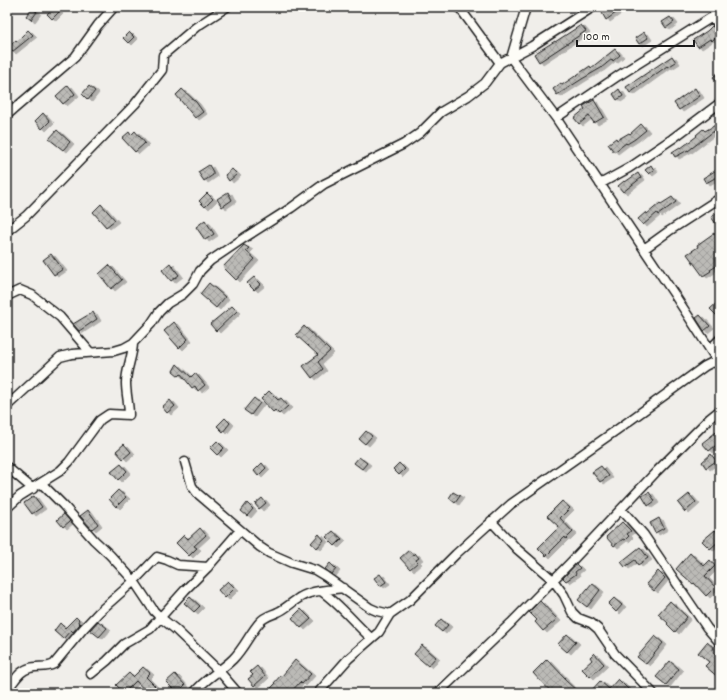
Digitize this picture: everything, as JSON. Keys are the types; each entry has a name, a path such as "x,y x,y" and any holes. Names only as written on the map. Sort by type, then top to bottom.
{"street":[{"path":"7,115 75,57 98,25 114,7"},
{"path":"7,231 26,216 135,104 162,70 163,55 196,27 227,7"},
{"path":"458,7 500,63"},
{"path":"511,58 526,7"},
{"path":"7,406 60,357 90,352 114,351 133,343 168,303 183,294 193,284 200,271 210,261 291,208 324,184 391,151 420,133 441,112 468,96 485,83 500,63 511,58 594,7"},
{"path":"556,118 655,52 720,12"},
{"path":"712,17 720,27"},
{"path":"511,58 556,118 719,364"},
{"path":"600,184 629,168 720,103"},
{"path":"644,249 668,231 720,198"},
{"path":"7,296 20,290 32,295 60,317 90,352"},
{"path":"710,349 720,339"},
{"path":"7,508 20,496 60,471 69,462 100,420 109,414 129,415 126,382 130,359 133,352 133,343"},
{"path":"318,693 348,659 379,632 390,614 410,600 436,573 511,504 705,366 711,362 719,364"},
{"path":"438,693 553,580 710,418 720,410"},
{"path":"185,462 192,486 197,493 269,553 292,563 315,570 377,611 390,614"},
{"path":"7,467 33,489"},
{"path":"41,483 134,581 154,611 220,671 238,693"},
{"path":"621,509 644,535 707,628 720,643"},
{"path":"491,522 517,549 553,580 564,595 572,612 584,622 591,623 598,629 615,654 653,693"},
{"path":"91,674 107,662 124,644 150,629 208,567 240,530"},
{"path":"7,689 17,675 24,670 31,667 48,667 54,664 99,612 134,581 157,557 178,565 208,567"},
{"path":"194,693 203,683 220,671 237,655 264,617 278,612 296,599 305,595 343,588"},
{"path":"321,591 332,598 371,638"}],"building":[{"path":"54,7 59,12 52,19 47,14"},
{"path":"612,7 624,7 606,20 602,13"},
{"path":"32,8 37,12 31,20 26,16"},
{"path":"670,17 674,22 666,28 662,22"},
{"path":"581,25 586,31 539,62 534,54"},
{"path":"712,26 720,33 712,41 710,39 698,47 693,40"},
{"path":"28,30 33,35 12,52 8,47 16,40 17,41"},
{"path":"129,32 134,37 128,43 123,38"},
{"path":"644,32 648,38 639,44 635,38"},
{"path":"615,49 620,55 613,61 612,59 601,68 557,95 553,89 561,83 562,85 590,66 591,68"},
{"path":"672,56 676,62 668,67 667,66 630,93 626,87"},
{"path":"720,71 720,86 713,77"},
{"path":"68,85 75,94 63,104 56,96"},
{"path":"89,86 95,91 88,100 82,94"},
{"path":"695,88 700,96 679,110 674,103"},
{"path":"182,89 196,102 203,112 195,118 176,95"},
{"path":"619,89 623,96 617,100 613,94"},
{"path":"594,100 604,117 594,123 589,116 579,124 574,118 585,109 583,106"},
{"path":"43,113 50,121 42,129 35,121"},
{"path":"641,124 646,130 614,152 608,144 616,138 617,140 629,133 630,134"},
{"path":"717,124 720,129 715,132 714,131 688,151 675,157 672,152 680,147 681,148 697,136 696,135 703,129 705,131"},
{"path":"57,130 70,142 63,150 49,139"},
{"path":"135,131 145,143 135,152 122,138 129,132 131,135"},
{"path":"209,165 213,175 204,181 198,172"},
{"path":"651,165 654,170 649,174 645,170"},
{"path":"720,168 720,175 706,183 703,178"},
{"path":"232,169 237,174 229,181 225,175"},
{"path":"638,173 641,178 623,192 618,186"},
{"path":"228,192 232,200 222,207 217,199"},
{"path":"207,193 213,199 205,207 199,201"},
{"path":"672,197 676,202 658,215 657,213 643,225 638,219 646,212 647,214 660,203 661,204"},
{"path":"101,204 115,220 106,227 93,212"},
{"path":"720,211 720,229 711,217"},
{"path":"205,220 214,234 205,240 196,227"},
{"path":"714,233 720,242 720,264 703,276 687,254 698,247 697,245"},
{"path":"244,245 249,248 246,251 255,259 236,280 223,267"},
{"path":"51,254 63,269 54,275 43,260"},
{"path":"170,263 179,275 171,281 162,270"},
{"path":"109,265 122,280 111,289 99,274"},
{"path":"254,277 261,284 254,290 247,283"},
{"path":"209,283 225,297 216,308 200,294"},
{"path":"720,300 720,312 717,316 710,309"},
{"path":"232,306 237,311 216,331 210,324"},
{"path":"93,312 97,319 79,331 73,324"},
{"path":"700,315 710,326 704,331 696,318"},
{"path":"174,322 188,339 179,348 164,331"},
{"path":"304,326 330,351 318,362 323,369 312,378 303,366 318,355 296,335"},
{"path":"177,364 191,377 195,373 205,385 198,391 195,386 192,388 181,374 179,376 173,371"},
{"path":"269,391 278,400 281,398 288,406 279,414 275,410 273,412 261,399"},
{"path":"254,398 260,403 251,415 244,410"},
{"path":"170,400 175,406 167,413 162,407"},
{"path":"225,418 230,423 223,432 217,426"},
{"path":"720,429 720,442 709,451 702,443"},
{"path":"366,431 372,436 365,444 359,439"},
{"path":"217,441 224,448 217,455 210,448"},
{"path":"124,444 131,452 123,459 116,451"},
{"path":"711,454 716,461 706,468 702,462"},
{"path":"359,457 367,463 362,469 354,463"},
{"path":"262,463 266,468 258,476 254,471"},
{"path":"399,463 405,469 399,475 393,469"},
{"path":"121,464 127,471 118,480 111,472"},
{"path":"601,466 609,476 600,482 592,472"},
{"path":"118,490 126,497 116,507 109,499"},
{"path":"453,492 460,496 455,503 449,498"},
{"path":"649,492 655,501 648,506 642,496"},
{"path":"689,494 696,502 685,512 678,503"},
{"path":"34,496 42,507 32,514 24,503"},
{"path":"262,498 266,503 259,509 255,504"},
{"path":"562,501 570,508 560,518 573,532 566,539 565,537 546,556 538,548 559,527 547,516"},
{"path":"247,503 253,509 247,516 241,511"},
{"path":"88,510 98,524 92,529 80,516"},
{"path":"64,514 70,521 63,527 57,520"},
{"path":"659,518 664,528 655,533 650,523"},
{"path":"622,522 631,531 627,534 629,536 625,540 623,539 614,546 606,537"},
{"path":"200,528 206,535 194,546 197,548 189,556 176,543 184,535 188,539"},
{"path":"715,530 720,535 720,540 710,549 702,541"},
{"path":"333,531 342,539 335,546 326,537"},
{"path":"319,534 324,540 317,548 311,543"},
{"path":"640,547 648,558 638,565 635,560 625,567 621,562"},
{"path":"409,550 413,555 415,553 419,558 416,560 418,562 410,569 400,558"},
{"path":"690,553 704,566 710,560 715,566 705,576 715,587 706,596 694,583 693,584 676,569"},
{"path":"330,563 336,569 332,574 325,569"},
{"path":"576,564 580,568 575,572 576,574 566,581 563,578"},
{"path":"658,571 665,578 654,591 646,584"},
{"path":"380,574 386,582 380,586 374,578"},
{"path":"228,581 235,588 225,598 218,590"},
{"path":"592,583 600,590 587,607 578,600"},
{"path":"190,597 200,606 194,612 184,603"},
{"path":"614,598 622,605 616,612 608,604"},
{"path":"540,601 557,619 543,631 535,622 537,620 529,612"},
{"path":"670,601 687,617 675,632 658,614"},
{"path":"301,609 311,619 301,628 292,618"},
{"path":"76,617 80,624 73,632 71,630 63,639 54,631 60,623 65,628"},
{"path":"441,619 448,625 442,632 435,626"},
{"path":"98,621 107,628 99,637 90,630"},
{"path":"567,634 576,642 567,652 558,644"},
{"path":"655,636 663,643 646,664 637,657"},
{"path":"707,642 714,648 712,651 720,658 720,679 705,666 709,662 698,653"},
{"path":"422,645 436,657 428,666 414,654"},
{"path":"594,653 604,664 590,677 582,669 592,660 590,657"},
{"path":"547,659 565,678 564,679 579,693 553,693 542,683 533,673"},
{"path":"295,660 311,674 302,684 300,682 290,693 266,693 275,684 274,683"},
{"path":"670,661 679,669 666,685 656,677"},
{"path":"257,666 265,676 254,686 248,679 253,675 250,672"},
{"path":"143,667 150,673 146,677 155,686 147,693 136,681 124,693 116,685 129,673 133,677"},
{"path":"175,674 185,685 177,693 166,682"},
{"path":"618,679 632,693 589,693 600,681 609,689"}]}
